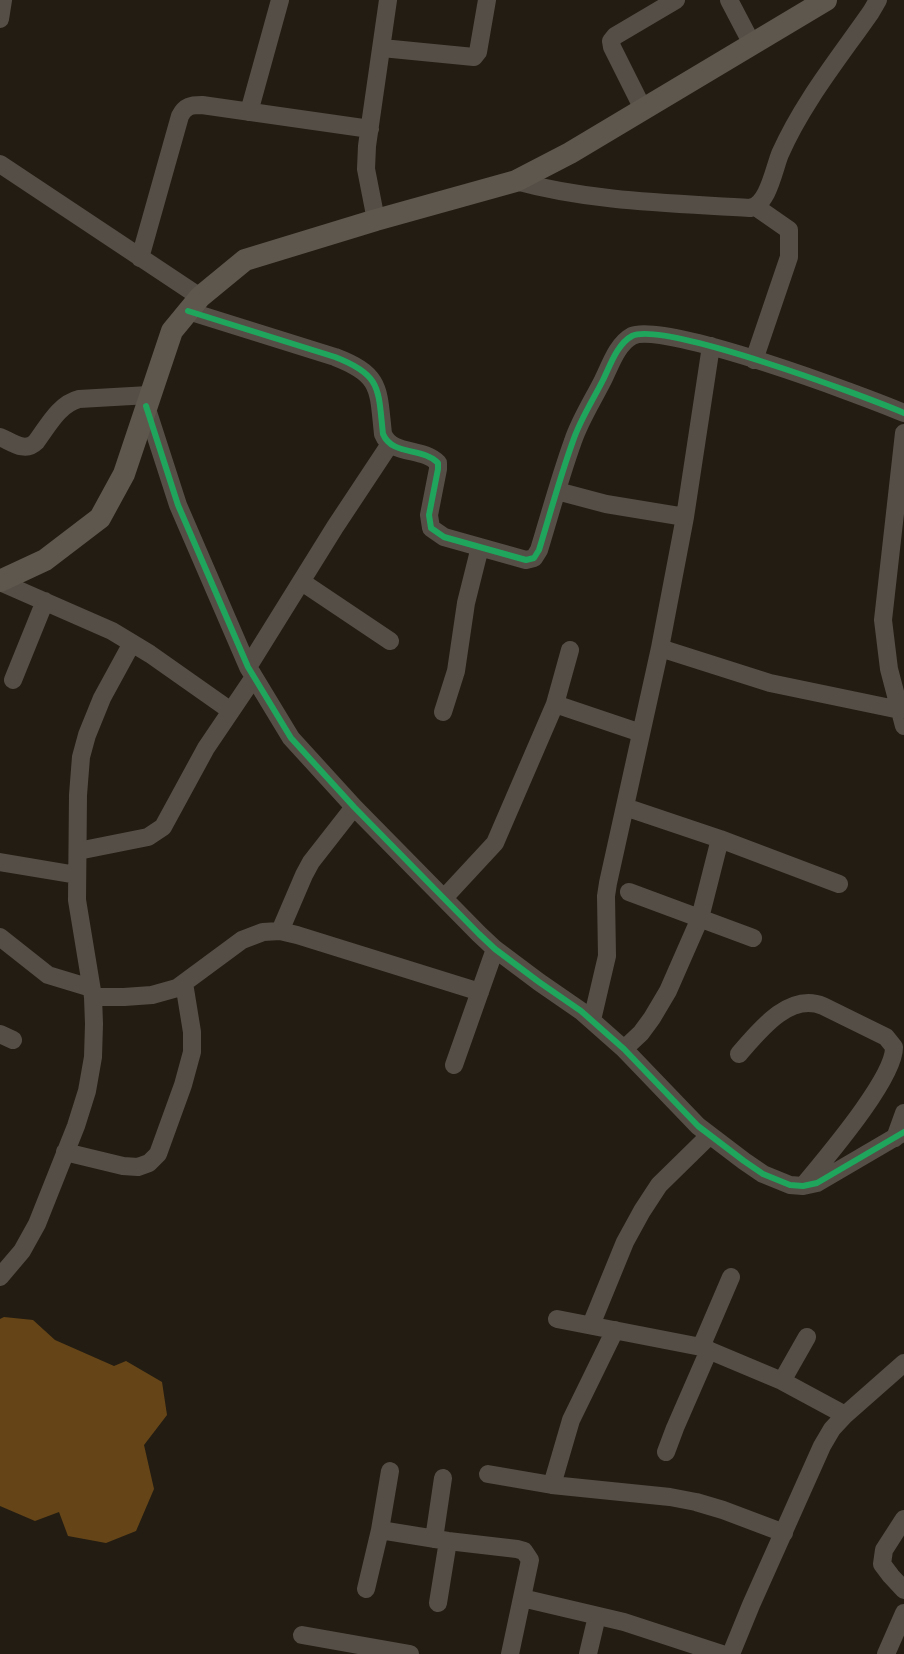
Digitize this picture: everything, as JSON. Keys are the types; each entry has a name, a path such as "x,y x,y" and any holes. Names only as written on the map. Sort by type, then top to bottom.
{"main road":[{"path":"0,582 45,560 100,518 124,474 172,331 194,304 245,260 376,220 516,181 643,110 826,0"}],"street":[{"path":"0,19 3,0"},
{"path":"248,112 280,0"},
{"path":"376,220 366,170 388,0"},
{"path":"382,48 474,57 478,52 486,0"},
{"path":"643,110 612,47 611,41 615,36 676,0"},
{"path":"728,0 752,44"},
{"path":"756,207 763,199 780,154 809,101 872,12 878,0"},
{"path":"140,258 183,110 193,105 370,129"},
{"path":"0,164 140,258 194,304 353,364 366,372 374,382 379,394 383,434 390,444 429,456 438,463 429,515 430,528 444,538 480,548 526,560 534,558 539,550 573,440 614,358 623,344 632,336 642,334 675,338 711,346 866,397 904,413"},
{"path":"516,181 544,189 585,196 756,207 789,230 789,257 754,360"},
{"path":"592,1020 606,956 606,896 608,883 660,648 684,517 711,346"},
{"path":"0,437 26,448 32,446 61,409 72,401 79,399 148,401 178,505 251,672 291,738 354,807 495,949 592,1020 624,1049 698,1126 710,1135 764,1174 790,1185 803,1186 817,1183 899,1135 904,1113"},
{"path":"660,648 770,683 901,707 889,670 883,620 898,541 904,433"},
{"path":"78,851 148,837 163,827 195,766 231,711 302,582 335,527 390,444"},
{"path":"557,491 606,504 684,517"},
{"path":"444,712 456,672 466,603 480,548"},
{"path":"0,582 90,621 132,643 231,711"},
{"path":"302,582 390,641"},
{"path":"13,680 45,601"},
{"path":"0,1277 22,1251 37,1224 87,1091 93,1057 92,992 77,900 78,795 81,757 87,735 102,698 132,643"},
{"path":"444,898 495,843 555,704 570,650"},
{"path":"555,704 641,733"},
{"path":"280,931 311,862 354,807"},
{"path":"625,807 720,839 839,884"},
{"path":"624,1049 641,1033 660,1005 700,918 720,839"},
{"path":"0,862 77,875"},
{"path":"629,892 753,938"},
{"path":"0,937 48,975 92,992 124,997 152,994 177,988 242,940 263,932 280,931 480,992"},
{"path":"454,1065 495,949"},
{"path":"65,1152 138,1168 149,1163 158,1154 192,1052 192,1032 184,984"},
{"path":"739,1054 776,1016 804,1002 814,1002 886,1037 894,1047 892,1059 872,1097 803,1186"},
{"path":"591,1326 625,1242 642,1210 659,1185 710,1135"},
{"path":"666,1452 731,1277"},
{"path":"557,1319 705,1349 782,1381 845,1415"},
{"path":"552,1485 571,1420 614,1330"},
{"path":"782,1381 807,1337"},
{"path":"731,1654 822,1446 832,1429 845,1415 904,1363"},
{"path":"366,1589 380,1530 390,1471"},
{"path":"488,1474 552,1485 670,1497 696,1502 784,1533"},
{"path":"438,1603 443,1478"},
{"path":"904,1519 884,1550 882,1564 904,1590"},
{"path":"380,1530 524,1551 530,1560 510,1654"},
{"path":"522,1598 624,1622 722,1654"},
{"path":"886,1654 904,1613"},
{"path":"588,1654 597,1616"},
{"path":"302,1634 410,1654"}],"shaded area":[{"path":"4,1317 33,1320 55,1340 114,1366 126,1361 162,1382 167,1415 144,1445 154,1489 136,1531 106,1543 68,1536 59,1512 35,1521 0,1506 0,1319"}],"cycle path":[{"path":"188,311 335,357 362,370 375,385 380,406 383,434 387,441 393,446 432,458 438,463 429,515 431,528 444,537 526,560 534,558 539,550 579,425 614,356 622,344 632,336 651,334 682,339 722,349 809,377 904,413"},
{"path":"146,406 178,505 248,667 291,738 354,807 479,934 495,949 581,1011 624,1049 698,1126 763,1174 790,1185 803,1186 817,1183 904,1132"}]}
